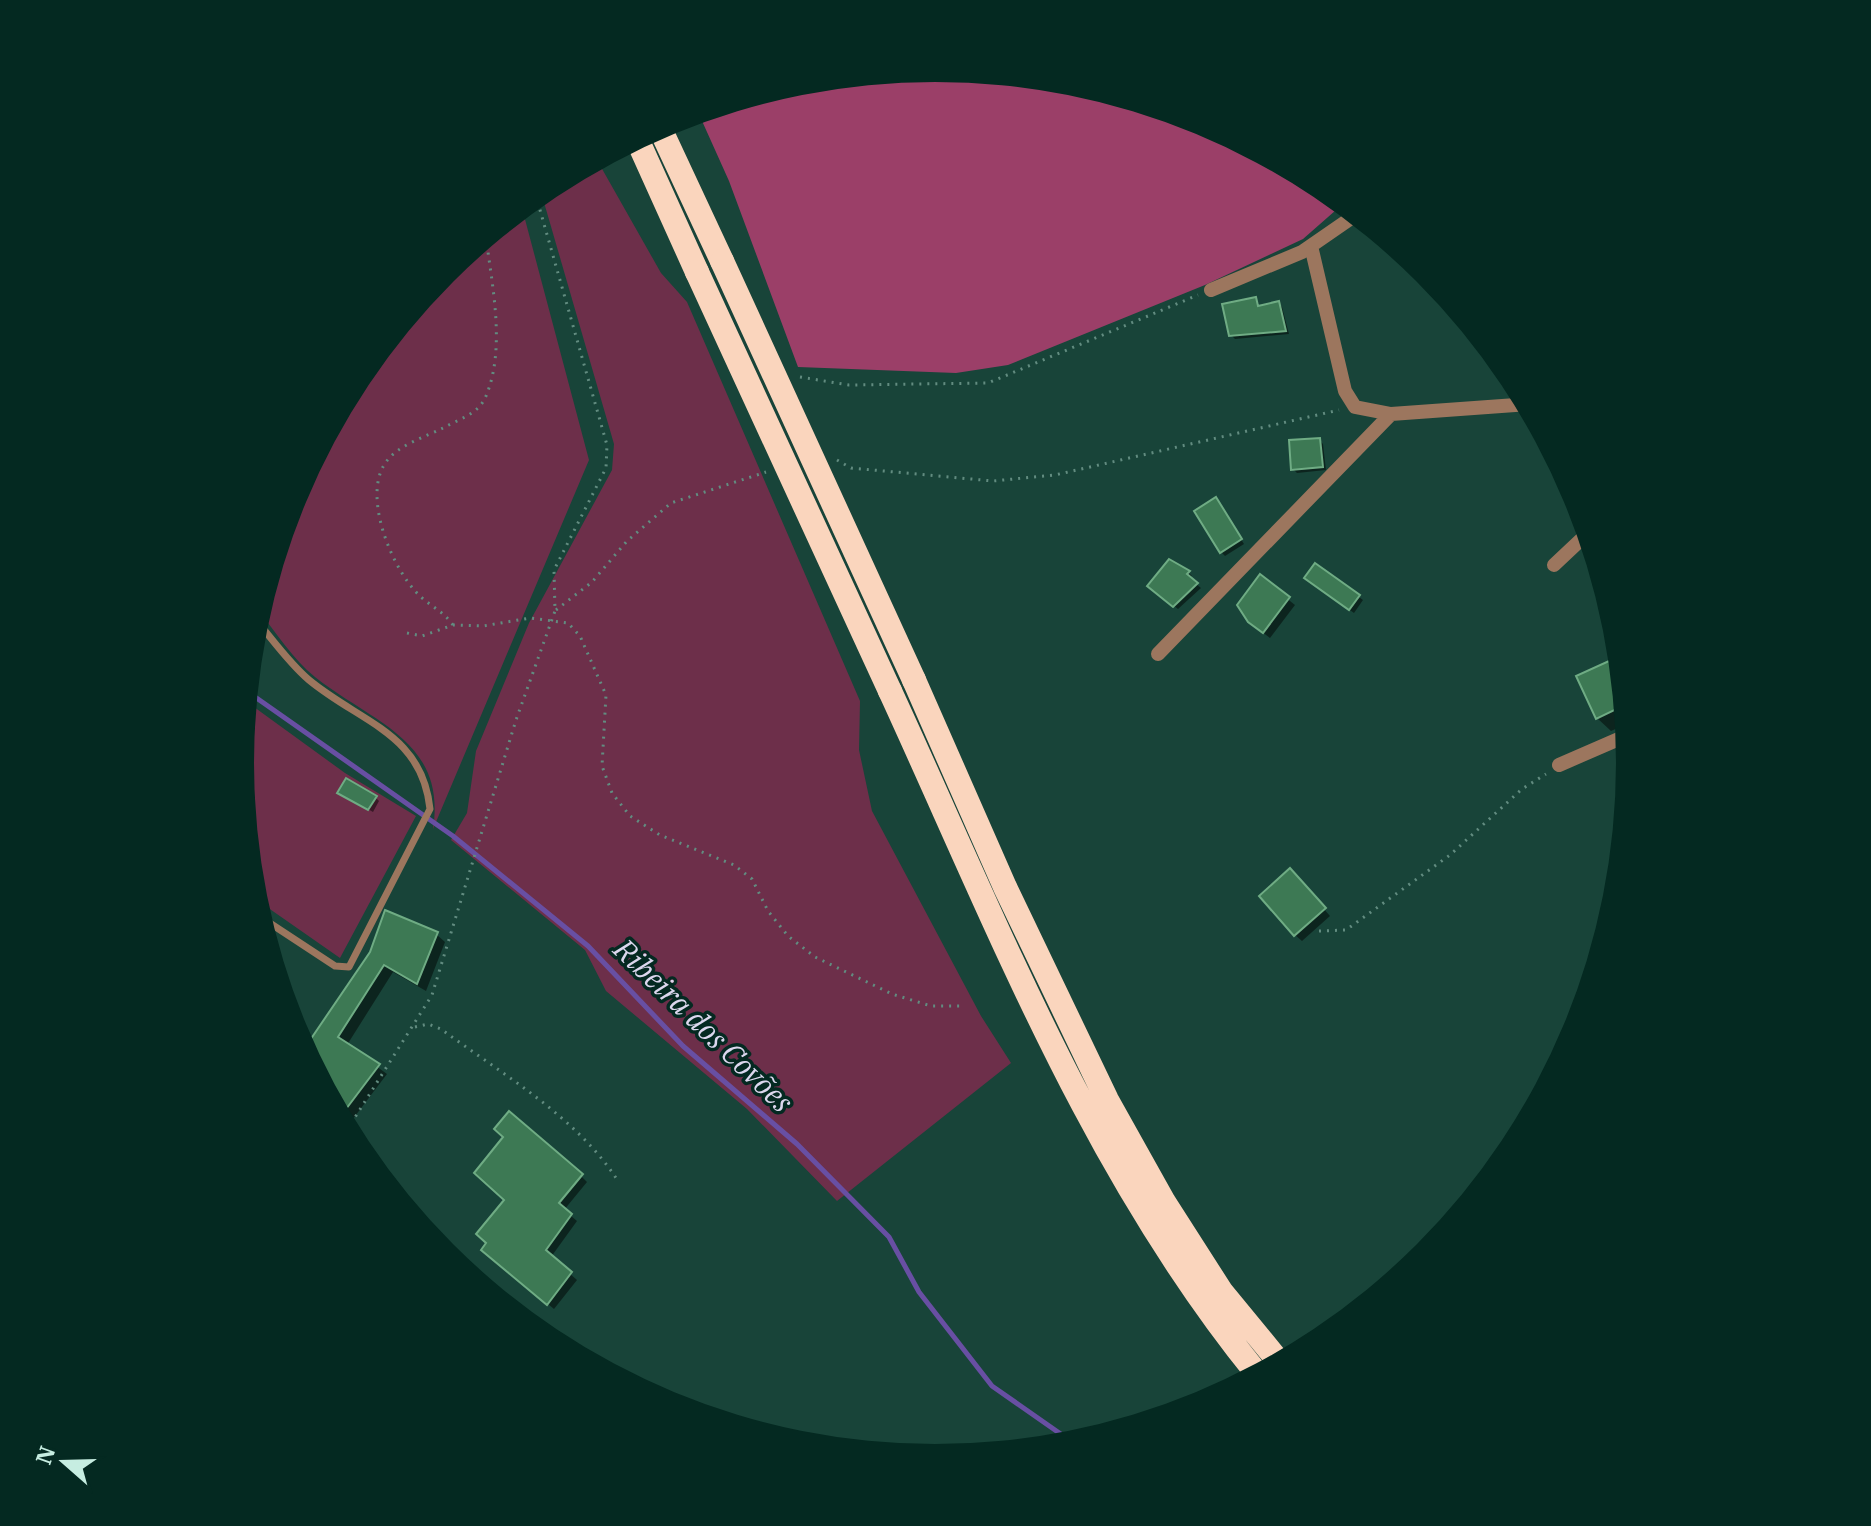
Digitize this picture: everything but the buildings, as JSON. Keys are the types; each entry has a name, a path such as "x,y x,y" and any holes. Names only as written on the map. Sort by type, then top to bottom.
{"highway":[{"path":"665,138 914,680 1005,887 1107,1100 1164,1202 1221,1291 1273,1355"},
{"path":"641,149 984,902 1088,1118 1138,1210 1202,1307 1251,1366"}],"street":[{"path":"1211,290 1311,246 1347,221"},
{"path":"1311,246 1345,391 1355,407 1391,414 1514,405"},
{"path":"1158,654 1391,414"},
{"path":"1554,565 1579,541"},
{"path":"1559,765 1615,740"}],"lane":[{"path":"267,633 309,680 405,746 427,781 430,809 426,824 349,967 335,966 275,927"}],"path":[{"path":"355,1118 415,1027 432,995 476,849 555,611 554,570 606,468 607,445 540,209"},
{"path":"453,625 445,613 420,597 407,579 378,517 376,496 385,463 397,452 476,411 486,396 495,340 487,250"},
{"path":"800,377 849,385 988,383 1211,290"},
{"path":"828,455 851,468 993,481 1055,475 1355,407"},
{"path":"555,611 592,582 627,541 671,503 770,471"},
{"path":"407,633 422,636 453,625 483,626 530,618 568,623 580,636 606,695 602,766 612,793 630,816 660,835 734,865 752,879 768,911 788,936 815,957 892,994 931,1006 961,1006"},
{"path":"1319,931 1346,930 1450,855 1522,789 1559,765"},
{"path":"415,1027 428,1024 441,1029 529,1094 599,1152 618,1181"}],"shaded area":[{"path":"891,83 980,83 1068,95 1154,118 1237,152 1276,173 1334,212 1303,239 1205,285 1008,365 956,373 798,367 729,181 703,123 759,105 847,88"},
{"path":"602,169 661,273 687,302 860,701 859,750 872,811 981,1016 1011,1063 837,1201 747,1109 606,991 585,950 451,840 467,813 476,751 529,623 612,470 614,444 545,206"},
{"path":"525,220 589,460 433,829 434,799 428,774 417,754 381,721 315,677 269,625 278,587 306,502 346,422 395,348 423,314 486,251"},
{"path":"257,709 345,773 416,816 340,958 271,910 260,852 256,808"}],"waterway":[{"name":"Ribeira dos Covões","path":"258,699 453,836 588,946 683,1046 797,1144 889,1237 919,1292 992,1386 1059,1433"}]}
